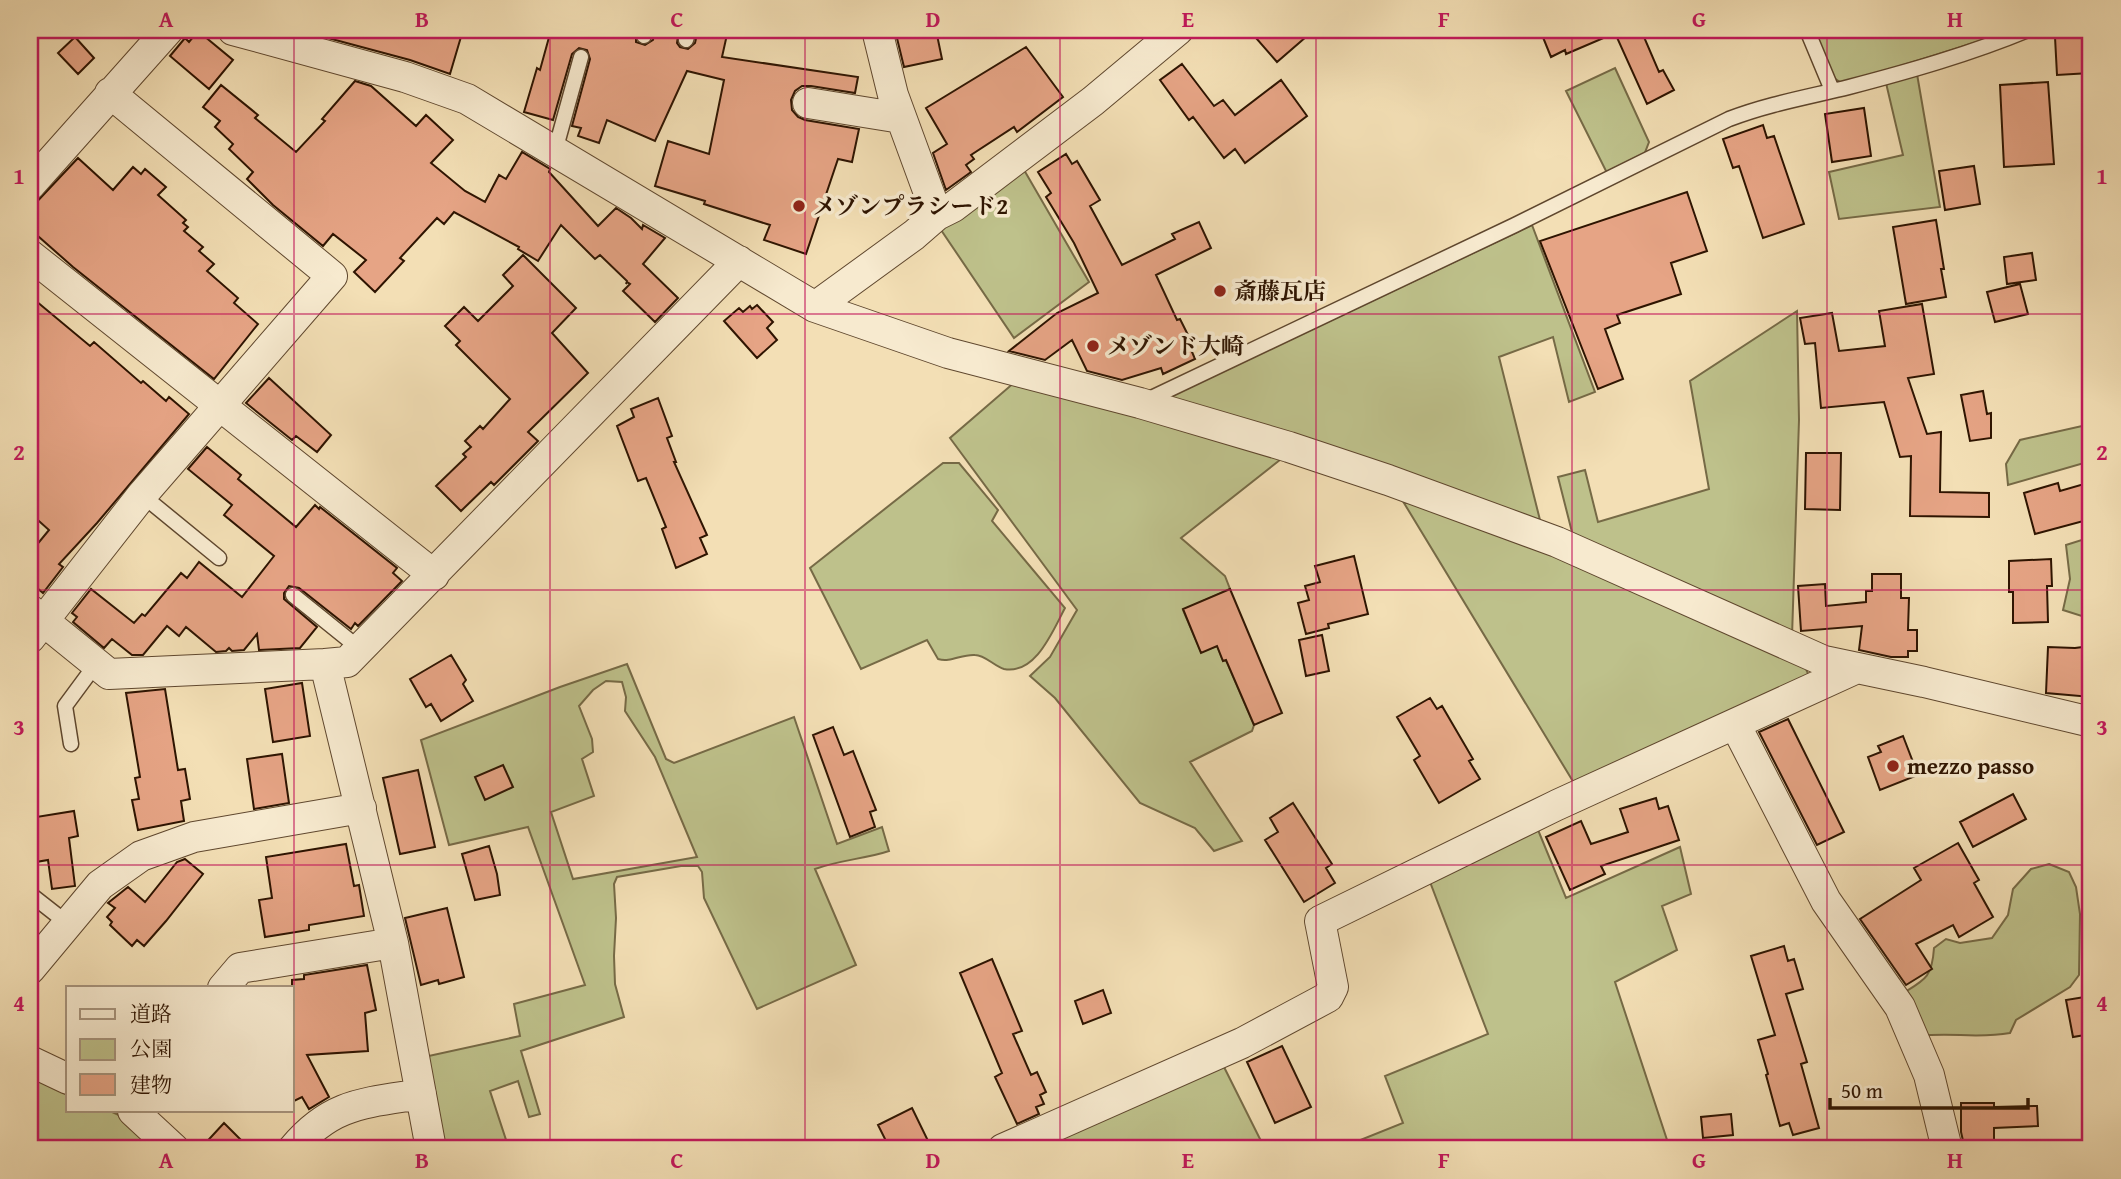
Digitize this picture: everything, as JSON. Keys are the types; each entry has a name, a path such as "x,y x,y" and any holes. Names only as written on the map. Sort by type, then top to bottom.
{"street":[{"path":"30,184 168,30"},
{"path":"233,30 405,77 467,99 815,307 948,354 1140,403 1301,451 1557,542 1824,661 1924,681 2091,722"},
{"path":"877,30 901,117 937,215"},
{"path":"815,307 1082,109 1178,30"},
{"path":"110,93 332,276 34,623 109,674 346,662 739,261"},
{"path":"808,103 901,117"},
{"path":"30,255 434,575"},
{"path":"325,664 393,943 431,1149"},
{"path":"1003,1149 1242,1043 1328,997 1333,987 1320,921 1557,805 1857,668"},
{"path":"1735,724 1826,901 1900,1007 1929,1075 1947,1149"},
{"path":"30,969 100,885 141,856 194,837 361,808"},
{"path":"225,986 240,968 393,943"},
{"path":"30,1062 66,1078"},
{"path":"293,1149 315,1126 344,1109 421,1094"},
{"path":"134,1112 174,1149"}],"lane":[{"path":"1807,30 1832,90"},
{"path":"1140,403 1515,225 1729,119 1762,106 1979,50 2028,30"},
{"path":"555,151 580,57"},
{"path":"142,495 219,558"},
{"path":"293,595 360,649"},
{"path":"71,744 65,706 96,664"},
{"path":"30,894 67,923"}],"green space":[{"path":"1810,30 2015,30 1843,84 1831,76"},
{"path":"1615,68 1649,142 1644,155 1607,173 1566,91"},
{"path":"1917,74 1940,207 1839,219 1829,172 1903,155 1886,83"},
{"path":"1020,163 1089,282 1014,338 937,224"},
{"path":"1532,225 1595,392 1569,402 1553,337 1499,357 1542,528 1167,398"},
{"path":"1797,311 1799,420 1792,637 1574,540 1558,477 1585,470 1598,522 1709,489 1690,381"},
{"path":"1016,381 1285,456 1181,538 1225,576 1230,589 1183,610 1201,652 1217,646 1223,661 1226,660 1254,725 1252,731 1190,762 1242,841 1214,851 1195,828 1140,803 1055,698 1030,676 1050,657 1077,610 950,438"},
{"path":"2091,424 2091,461 2008,485 2006,464 2020,440"},
{"path":"943,463 959,463 998,510 992,521 1065,608 1042,649 1025,665 1015,669 1004,669 979,655 938,659 927,640 861,669 810,568"},
{"path":"1404,503 1424,503 1537,544 1803,662 1809,676 1577,788"},
{"path":"2091,537 2091,619 2063,610 2070,579 2066,545"},
{"path":"627,664 666,759 674,763 794,717 837,844 882,827 889,851 815,869 856,965 757,1009 704,898 702,872 698,866 681,866 617,877 614,884 615,984 624,1017 521,1051 540,1114 529,1117 518,1081 490,1091 509,1149 441,1149 424,1057 520,1036 514,1004 585,985 528,827 449,845 421,740","holes":["606,681 622,682 626,697 625,711 655,757 697,857 573,879 551,812 594,796 582,759 593,752 592,739 579,706 593,690"]},
{"path":"1536,825 1566,898 1680,847 1691,894 1662,906 1677,950 1615,982 1670,1149 1338,1149 1403,1123 1385,1076 1488,1034 1427,874"},
{"path":"2049,864 2069,872 2076,887 2080,914 2079,975 2070,987 2016,1020 2010,1033 1920,1036 1900,995 1929,973 1934,948 1946,939 1960,943 1992,938 2008,915 2013,889 2031,869"},
{"path":"1221,1061 1265,1149 1019,1149"},
{"path":"30,1075 66,1091 66,1112 112,1112 121,1116 155,1149 30,1149"}],"building":[{"path":"313,30 463,30 450,74 410,60 313,34"},
{"path":"551,30 636,30 636,42 645,45 653,40 655,30 679,30 677,43 688,49 695,43 698,30 728,30 722,57 858,77 855,93 802,86 795,91 791,100 792,110 805,120 859,129 852,162 838,159 806,254 764,240 770,225 655,186 668,141 709,154 724,80 687,71 655,141 607,120 599,143 578,136 581,128 572,126 590,59 587,50 579,48 572,54 553,120 524,112"},
{"path":"895,30 936,30 942,59 904,67"},
{"path":"1249,30 1314,30 1277,62"},
{"path":"1540,30 1641,30 1659,72 1663,70 1674,90 1647,104 1615,33 1566,54 1565,50 1551,57"},
{"path":"198,31 233,60 209,89 170,56 185,38 189,42"},
{"path":"2088,35 2090,73 2057,75 2055,37"},
{"path":"75,37 94,58 78,74 58,53"},
{"path":"1026,47 1063,97 1017,132 1014,127 971,155 974,159 966,165 971,172 946,190 933,153 947,144 926,108"},
{"path":"1182,64 1214,106 1223,100 1235,115 1281,80 1307,116 1245,163 1235,149 1224,158 1193,117 1189,120 1160,80"},
{"path":"355,81 371,86 416,126 426,115 453,140 431,163 465,191 485,202 499,175 506,179 522,152 550,169 549,172 598,226 616,208 642,229 643,225 665,238 643,264 678,298 655,322 623,291 630,284 626,284 627,281 600,255 595,259 561,225 538,261 518,249 519,247 454,212 444,224 437,218 400,258 404,261 375,292 354,272 366,260 333,234 323,246 273,205 247,179 253,172 229,149 233,144 215,127 220,121 203,107 221,85 258,115 255,118 296,152 325,121 322,119"},
{"path":"2048,82 2054,164 2004,167 2000,85"},
{"path":"1864,108 1871,156 1832,162 1825,114"},
{"path":"1763,125 1767,138 1774,136 1804,224 1763,238 1739,166 1733,168 1723,139"},
{"path":"1066,154 1072,164 1077,161 1100,200 1090,206 1122,265 1175,239 1172,234 1199,222 1211,248 1156,275 1177,320 1180,319 1190,339 1187,340 1195,359 1163,374 1161,368 1122,380 1087,371 1072,340 1045,360 1009,351 1057,313 1098,293 1074,243 1046,197 1051,193 1038,172"},
{"path":"78,158 113,190 133,167 141,174 145,169 166,187 158,195 186,220 183,223 188,227 184,231 203,247 199,251 214,264 207,271 238,298 234,303 258,324 214,379 73,267 30,229 30,209"},
{"path":"1974,166 1980,204 1945,210 1939,171"},
{"path":"1687,192 1707,251 1671,263 1681,294 1617,315 1620,323 1605,329 1623,379 1598,389 1540,241"},
{"path":"1936,220 1946,297 1906,304 1893,227"},
{"path":"2032,253 2036,280 2007,284 2004,257"},
{"path":"523,255 576,308 552,333 588,373 528,432 538,441 494,485 491,482 461,511 436,486 466,457 463,454 471,447 465,441 480,426 483,429 510,399 456,345 460,341 445,326 464,307 478,321 513,286 503,275"},
{"path":"2020,284 2028,314 1995,322 1987,292"},
{"path":"30,296 90,346 94,342 141,383 143,381 166,401 169,397 189,414 59,564 63,567 43,593 30,582 30,553 49,530 30,513"},
{"path":"1922,304 1934,374 1908,378 1927,434 1941,432 1940,492 1989,493 1989,517 1910,516 1911,456 1900,457 1884,402 1821,408 1815,343 1805,344 1800,318 1832,313 1839,351 1885,346 1879,311"},
{"path":"757,305 773,322 767,328 777,340 757,358 724,321 739,308 743,312 750,306 752,309"},
{"path":"269,378 331,435 317,452 296,436 292,440 246,403"},
{"path":"1983,391 1987,414 1991,413 1991,438 1970,441 1961,395"},
{"path":"658,398 672,436 667,438 674,462 707,535 700,538 707,554 676,568 662,529 666,527 646,478 638,481 617,426 634,417 631,409"},
{"path":"207,447 241,475 238,479 296,527 315,505 319,509 320,507 397,568 393,573 402,581 358,626 355,623 351,629 299,588 289,586 284,593 284,599 317,627 300,648 259,650 257,634 244,650 232,651 229,648 216,652 186,627 179,636 167,626 143,655 132,655 112,639 104,648 73,622 77,617 72,613 91,589 134,623 142,614 145,616 181,573 187,578 199,562 242,597 274,556 224,515 232,505 188,469"},
{"path":"1806,453 1841,453 1840,510 1805,509"},
{"path":"2091,482 2091,519 2035,534 2024,493 2058,483 2060,491"},
{"path":"1354,556 1368,614 1328,624 1329,628 1306,634 1298,603 1309,600 1305,586 1320,582 1315,566"},
{"path":"2051,559 2052,586 2047,586 2048,622 2013,623 2009,561"},
{"path":"1872,574 1901,574 1901,598 1909,598 1908,630 1917,630 1917,651 1908,651 1908,657 1891,657 1859,650 1862,626 1801,631 1798,586 1825,584 1826,606 1866,602 1866,591 1872,591"},
{"path":"1230,589 1282,713 1254,725 1226,660 1223,661 1217,646 1201,653 1183,609"},
{"path":"1322,635 1329,671 1306,676 1299,640"},
{"path":"2091,646 2091,697 2046,693 2048,647"},
{"path":"451,655 466,680 463,684 473,701 441,721 431,704 426,707 410,679"},
{"path":"302,683 310,736 273,742 265,689"},
{"path":"165,689 178,770 185,769 190,799 181,801 184,821 138,830 132,800 139,799 135,778 140,777 126,693"},
{"path":"1430,698 1437,709 1442,706 1473,759 1469,761 1480,779 1439,803 1414,760 1420,756 1397,717"},
{"path":"1788,719 1844,832 1817,845 1759,732"},
{"path":"833,727 844,755 853,751 876,810 870,812 875,827 850,837 813,735"},
{"name":"mezzo passo","path":"1903,736 1918,775 1880,790 1868,757 1881,752 1878,746"},
{"path":"282,754 289,803 254,809 247,759"},
{"path":"503,765 513,787 485,800 475,777"},
{"path":"418,770 435,847 400,854 383,778"},
{"path":"2013,794 2026,819 1973,847 1960,822"},
{"path":"1656,798 1659,809 1668,806 1679,840 1601,866 1605,874 1570,890 1546,837 1581,821 1591,844 1628,832 1620,809"},
{"path":"1293,803 1332,864 1326,868 1335,883 1304,902 1265,840 1278,832 1270,818"},
{"path":"74,811 78,836 69,838 75,886 52,889 48,860 30,863 30,818"},
{"path":"1958,843 1979,880 1974,883 1993,917 1959,937 1953,925 1916,944 1932,969 1906,985 1860,919 1921,880 1914,868"},
{"path":"346,844 354,886 359,885 364,916 309,925 309,930 265,937 259,900 272,898 266,857"},
{"path":"489,846 500,895 475,900 462,854"},
{"path":"185,859 203,874 144,946 137,940 132,946 110,925 112,922 107,917 115,908 108,903 128,887 145,902 177,862"},
{"path":"447,908 464,977 439,984 438,980 421,985 405,918"},
{"path":"1784,946 1788,961 1794,959 1803,989 1786,994 1807,1062 1801,1064 1819,1128 1793,1135 1789,1123 1780,1126 1766,1075 1768,1074 1758,1040 1775,1035 1751,956"},
{"path":"992,959 1022,1031 1013,1034 1031,1075 1037,1072 1046,1092 1040,1095 1044,1104 1036,1107 1039,1114 1017,1124 995,1077 1002,1073 960,973"},
{"path":"367,965 376,1010 365,1013 368,1051 307,1055 329,1097 309,1109 302,1097 294,1101 292,980 304,979 304,975"},
{"path":"1103,990 1111,1013 1083,1024 1075,1001"},
{"path":"2091,996 2091,1034 2073,1037 2066,1000"},
{"path":"1282,1046 1311,1107 1275,1123 1247,1062"},
{"path":"1961,1103 1994,1103 1994,1107 2037,1106 2038,1126 1994,1128 1994,1149 1971,1149 1970,1144 1964,1145 1961,1132"},
{"path":"912,1108 932,1149 890,1149 878,1125"},
{"path":"1731,1114 1733,1135 1703,1138 1701,1117"},
{"path":"224,1123 250,1149 200,1149"}],"place":[{"name":"メゾンプラシード2","path":"799,206"},
{"name":"斎藤瓦店","path":"1220,291"},
{"name":"メゾンド大崎","path":"1093,346"},
{"name":"mezzo passo","path":"1893,766"}]}
